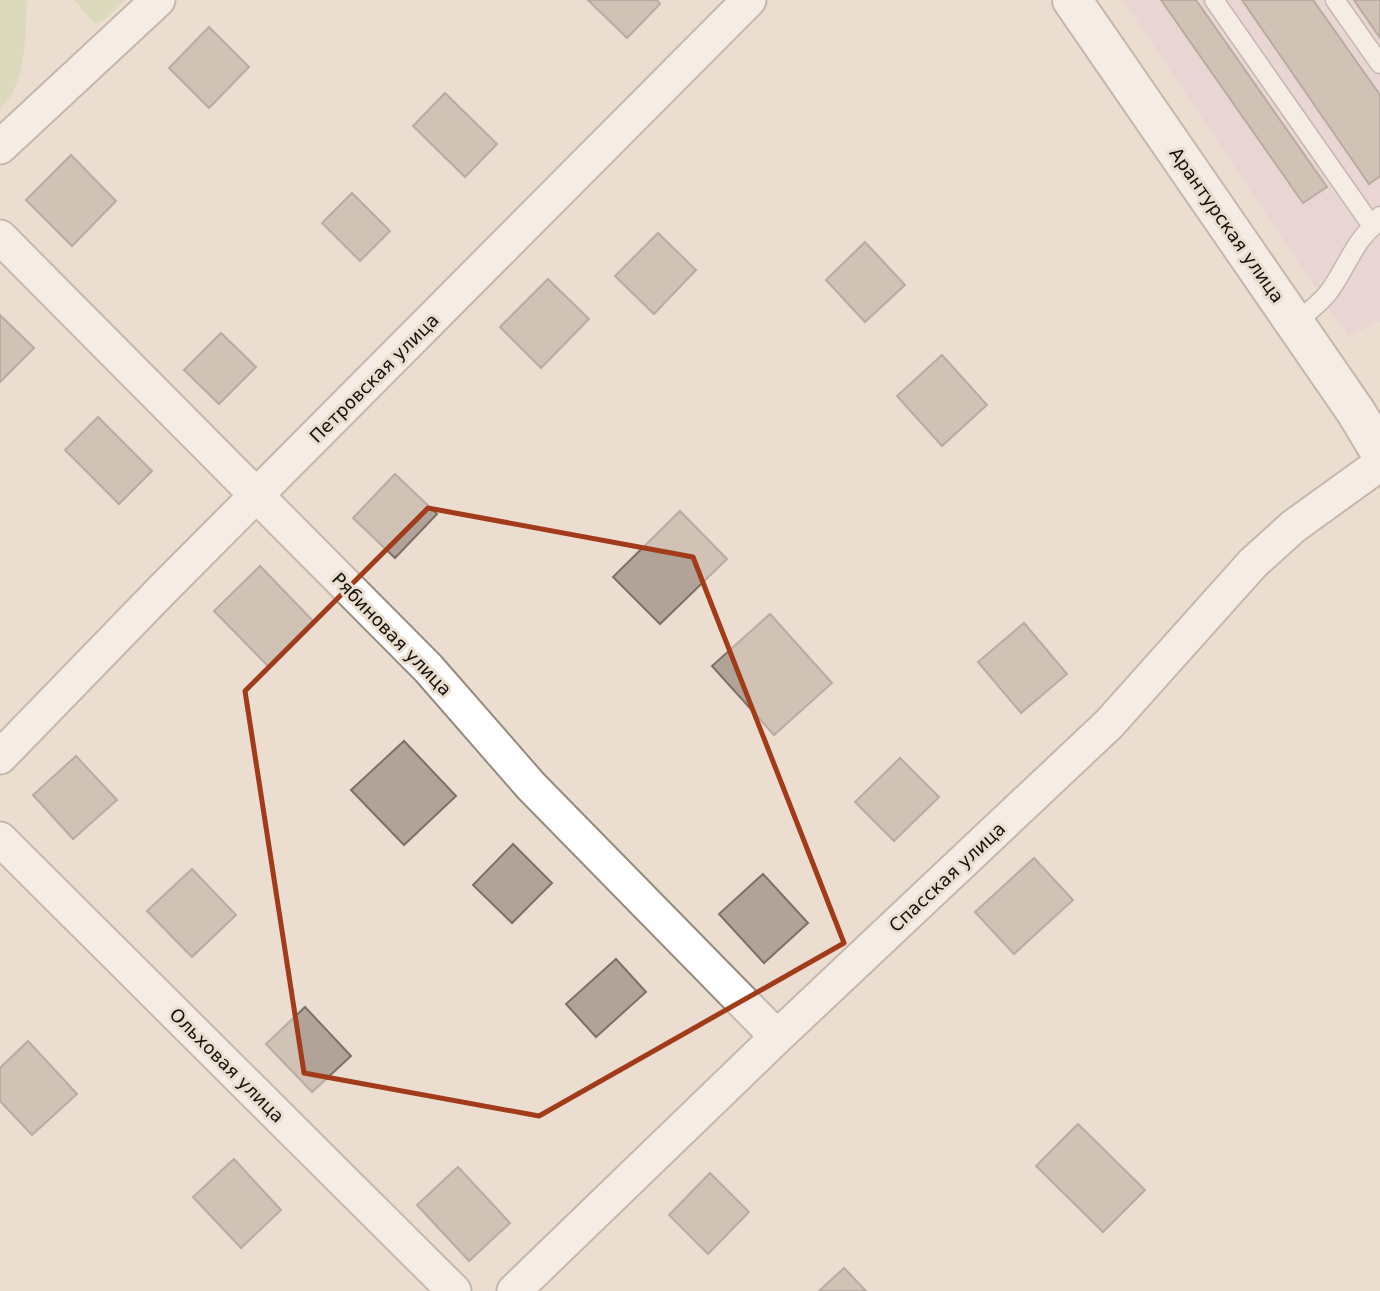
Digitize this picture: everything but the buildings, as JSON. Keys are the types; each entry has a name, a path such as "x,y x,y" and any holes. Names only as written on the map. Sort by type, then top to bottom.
{"street":[{"path":"0,148 158,0"},
{"name":"Петровская улица","path":"0,757 749,0"},
{"name":"Арантурская улица","path":"1072,0 1356,412 1380,452"},
{"name":"Рябиновая улица","path":"0,237 428,668 531,786 777,1037"},
{"name":"Спасская улица","path":"514,1291 777,1037 1109,724 1253,563 1294,526 1380,464"},
{"name":"Ольховая улица","path":"0,839 454,1291"}],"lane":[{"path":"1214,0 1377,221 1327,295 1295,323"},
{"path":"1335,0 1380,64"}],"highlighted area":[{"path":"428,508 693,557 844,943 539,1116 304,1073 245,691"}],"shaded area":[{"path":"1123,0 1380,0 1380,321 1348,337"}],"green space":[{"path":"0,0 27,0 25,43 20,73 9,99 0,109"},
{"path":"74,0 125,0 108,17 95,24"}]}
